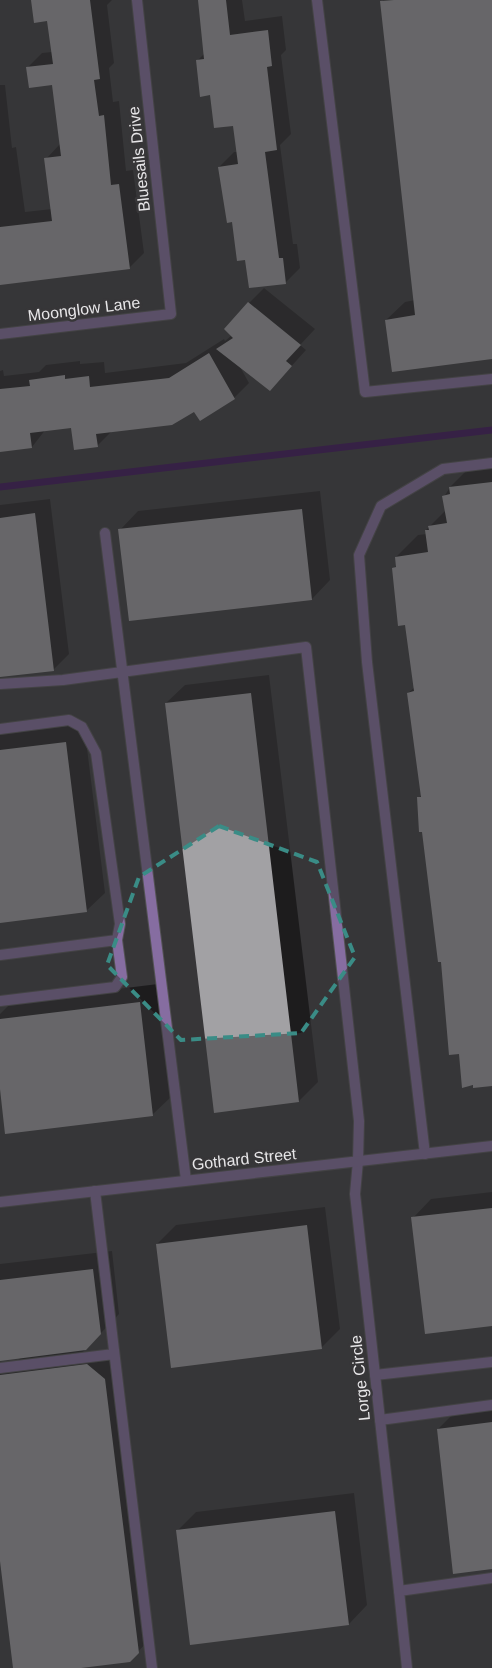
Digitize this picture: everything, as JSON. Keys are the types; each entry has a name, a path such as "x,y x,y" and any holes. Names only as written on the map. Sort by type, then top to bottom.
{"street":[{"name":"Bluesails Drive","path":"137,0 171,314"},
{"path":"316,0 365,392 492,379"},
{"name":"Moonglow Lane","path":"0,334 171,314"},
{"path":"425,1154 367,662 359,555 381,506 443,469 492,463"},
{"path":"105,533 186,1180"},
{"name":"Lorge Circle","path":"122,672 306,648 359,1121 355,1194 407,1668"},
{"path":"0,684 63,680 122,672"},
{"path":"0,729 68,720 82,727 96,752 120,924 117,940 122,977 115,987 0,1001"},
{"path":"0,955 117,940"},
{"name":"Gothard Street","path":"0,1201 492,1146"},
{"path":"95,1191 152,1668"},
{"path":"0,1368 114,1354"},
{"path":"375,1375 492,1362"},
{"path":"380,1420 492,1405"},
{"path":"399,1591 492,1578"}],"highlighted area":[{"path":"219,826 317,862 355,957 301,1033 181,1040 107,965 139,877"}],"building":[{"path":"31,0 90,0 100,79 94,80 99,116 104,115 111,185 119,184 130,269 0,285 0,227 52,221 44,158 61,156 52,85 29,88 26,67 53,64 47,21 34,23"},
{"path":"198,0 226,0 230,35 268,30 272,66 267,67 277,150 265,152 279,258 283,258 286,284 249,288 245,260 237,261 232,222 227,223 218,167 238,164 233,126 214,128 210,95 200,97 196,60 204,59"},
{"path":"492,0 492,359 392,372 385,320 415,315 380,1"},
{"path":"248,302 301,345 286,361 292,366 270,391 216,349 233,338 224,329"},
{"path":"209,353 235,399 200,421 194,412 172,425 96,434 98,447 74,450 71,428 30,433 32,448 0,452 0,389 30,386 29,380 65,375 65,379 89,376 90,387 169,378"},
{"path":"492,482 492,1086 473,1088 473,1085 462,1088 459,1054 449,1055 441,962 438,962 422,832 419,832 417,797 421,797 407,693 414,691 405,625 398,626 392,568 396,567 395,557 428,552 425,530 429,530 428,526 447,523 442,496 450,494 449,487"},
{"path":"302,509 312,600 129,621 118,529"},
{"path":"35,513 54,671 0,677 0,518"},
{"path":"251,693 299,1102 214,1113 165,703"},
{"path":"66,742 87,912 0,923 0,750"},
{"path":"140,1002 153,1116 5,1134 0,1089 0,1019"},
{"path":"492,1208 492,1326 425,1334 411,1217"},
{"path":"307,1225 322,1349 171,1368 156,1244"},
{"path":"93,1269 101,1334 86,1350 0,1361 0,1280"},
{"path":"87,1364 105,1379 139,1653 130,1662 81,1668 13,1668 0,1561 0,1375"},
{"path":"492,1422 492,1569 453,1574 437,1429"},
{"path":"335,1511 349,1625 190,1645 176,1530"}],"waterway":[{"path":"0,487 492,430"}]}
